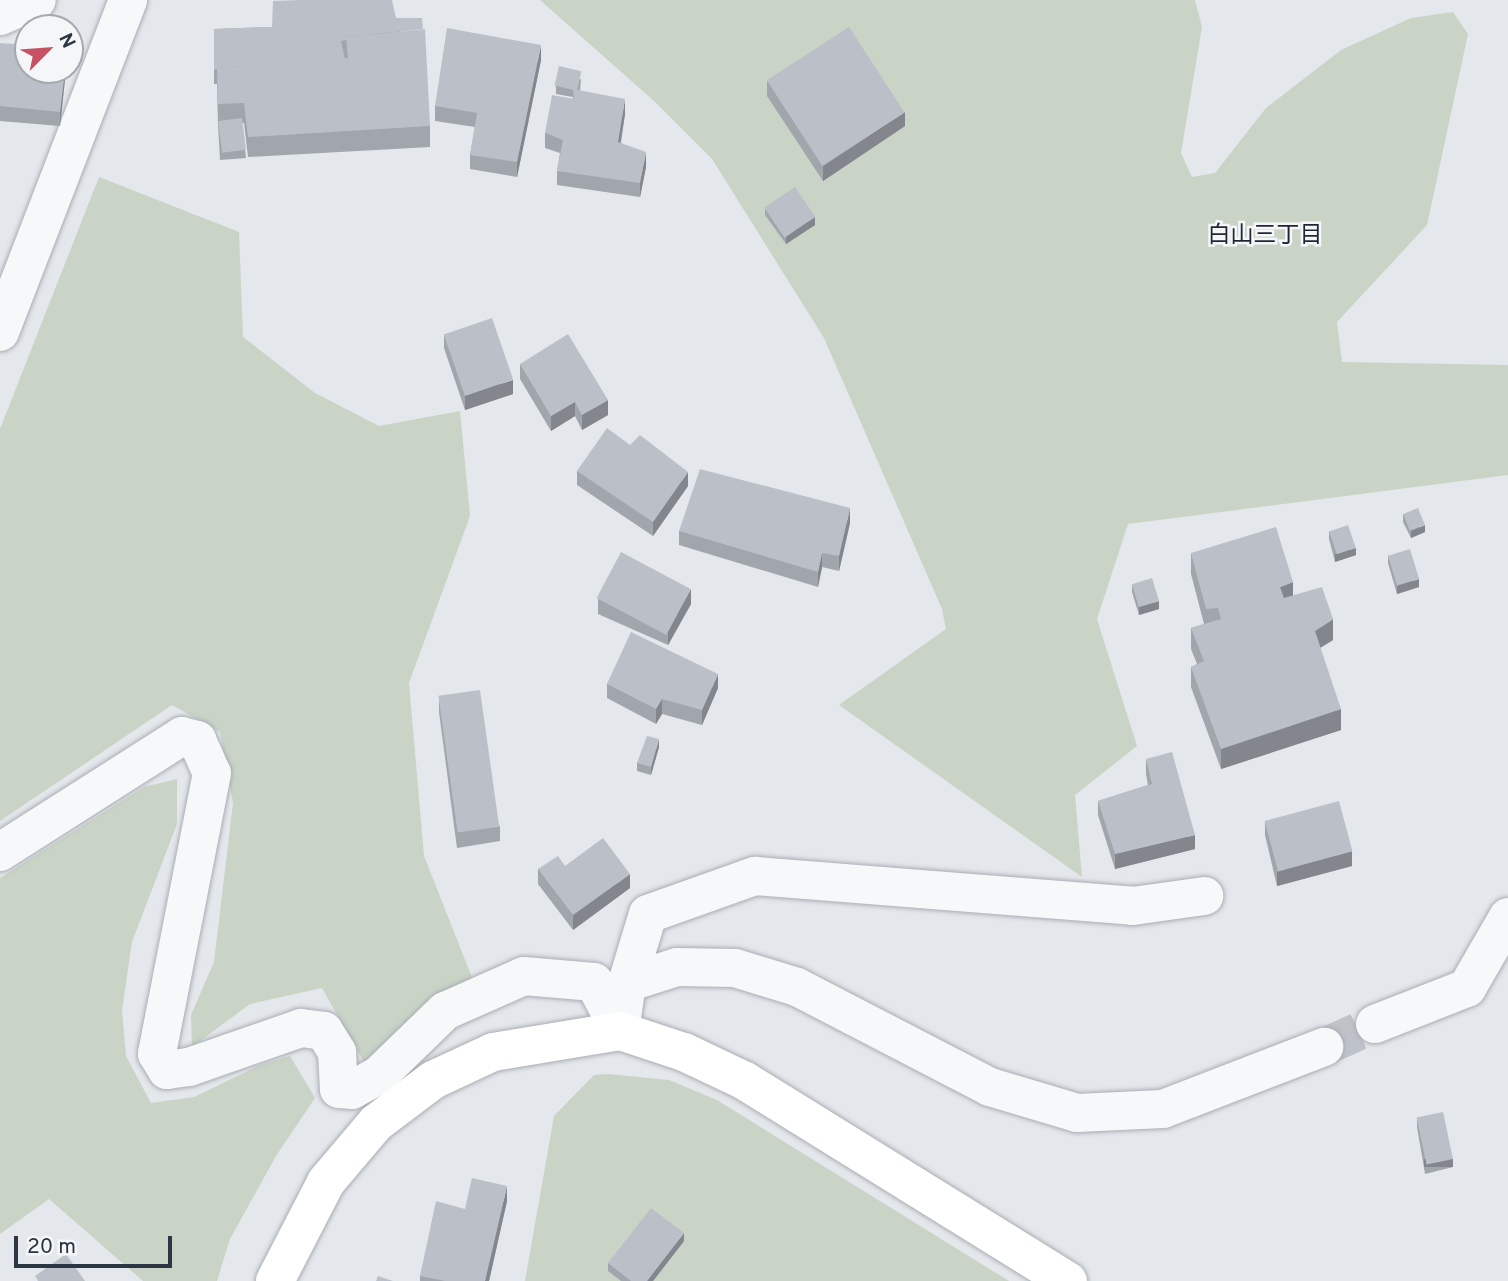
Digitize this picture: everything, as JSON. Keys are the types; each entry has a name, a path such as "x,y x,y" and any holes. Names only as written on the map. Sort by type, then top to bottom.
{"street":[{"path":"0,16 37,0"},
{"path":"0,332 128,0"},
{"path":"0,852 183,736 197,740 212,773 157,1054 167,1070 189,1067 301,1028 324,1031 337,1052 339,1089 352,1090 379,1075 446,1011 524,976 594,982 620,1031"},
{"path":"620,1031 627,983 648,914 755,876 1133,906 1204,896"},
{"path":"1375,1024 1467,988 1508,917"},
{"path":"627,983 677,967 735,968 797,987 990,1087 1077,1113 1163,1109 1324,1047"},
{"path":"275,1281 326,1182 376,1123 433,1080 494,1052 620,1031 684,1052 745,1081 1068,1281"}],"green space":[{"path":"540,0 1195,0 1202,27 1181,153 1192,177 1215,173 1266,108 1341,50 1411,18 1453,12 1468,34 1427,225 1337,322 1342,362 1508,365 1508,475 1128,524 1097,619 1137,746 1075,795 1082,877 839,705 946,629 942,609 824,338 712,159 654,101"},
{"path":"99,177 239,232 243,337 315,393 379,426 460,411 470,516 409,683 424,856 473,980 365,1064 322,988 250,1004 192,1047 191,1015 214,962 233,803 220,732 172,705 0,821 0,429"},
{"path":"177,779 177,824 132,942 122,1010 126,1056 151,1103 194,1097 260,1065 290,1056 315,1098 276,1156 230,1239 217,1281 143,1281 49,1199 0,1234 0,878 144,787"},
{"path":"594,1075 669,1080 717,1100 1009,1281 525,1281 554,1116"}],"building":[{"path":"392,0 396,18 422,18 423,29 346,37 347,40 341,41 345,59 214,70 214,29 272,27 273,1"},
{"path":"849,27 905,113 822,166 767,80"},
{"path":"447,28 541,45 517,162 470,155 477,113 435,106"},
{"path":"425,29 430,126 248,137 244,103 218,104 217,68 348,58 346,37"},
{"path":"0,43 14,44 14,84 63,84 60,112 0,106"},
{"path":"559,66 581,71 577,91 555,85"},
{"path":"573,89 625,99 618,142 646,152 640,183 557,171 563,140 545,133 552,95 574,99"},
{"path":"242,118 246,150 222,153 218,121"},
{"path":"795,187 815,217 784,238 764,208"},
{"path":"492,318 513,379 465,396 444,335"},
{"path":"568,334 608,400 582,415 575,402 551,416 520,364"},
{"path":"607,428 630,445 640,435 688,472 653,522 577,471"},
{"path":"700,469 850,508 839,556 822,553 818,572 679,531"},
{"path":"1418,508 1425,525 1410,531 1403,514"},
{"path":"1348,525 1356,548 1337,554 1329,532"},
{"path":"1276,527 1293,582 1280,587 1284,598 1322,587 1333,619 1315,631 1341,709 1221,749 1191,667 1204,661 1191,628 1221,619 1218,608 1206,609 1191,553"},
{"path":"1410,549 1419,579 1397,585 1388,556"},
{"path":"621,552 691,589 666,635 597,598"},
{"path":"1152,578 1159,601 1139,607 1132,584"},
{"path":"631,632 718,674 702,710 662,699 656,709 607,684"},
{"path":"480,690 499,827 458,833 438,696"},
{"path":"647,736 659,739 651,767 637,763"},
{"path":"1172,752 1195,835 1115,854 1098,801 1152,784 1146,759"},
{"path":"1339,801 1352,851 1278,871 1265,821"},
{"path":"603,838 630,874 573,915 538,869 558,856 565,866"},
{"path":"1443,1112 1453,1159 1427,1165 1417,1118"},
{"path":"472,1178 507,1186 485,1281 445,1281 420,1276 436,1201 465,1209"},
{"path":"651,1208 684,1233 647,1281 631,1281 608,1263"},
{"path":"66,1254 85,1281 38,1281 35,1276"},
{"path":"378,1276 393,1281 376,1281"}],"tunnel":[{"path":"1324,1047 1375,1024"}],"district":[{"name":"白山三丁目","path":"1265,237"}]}
